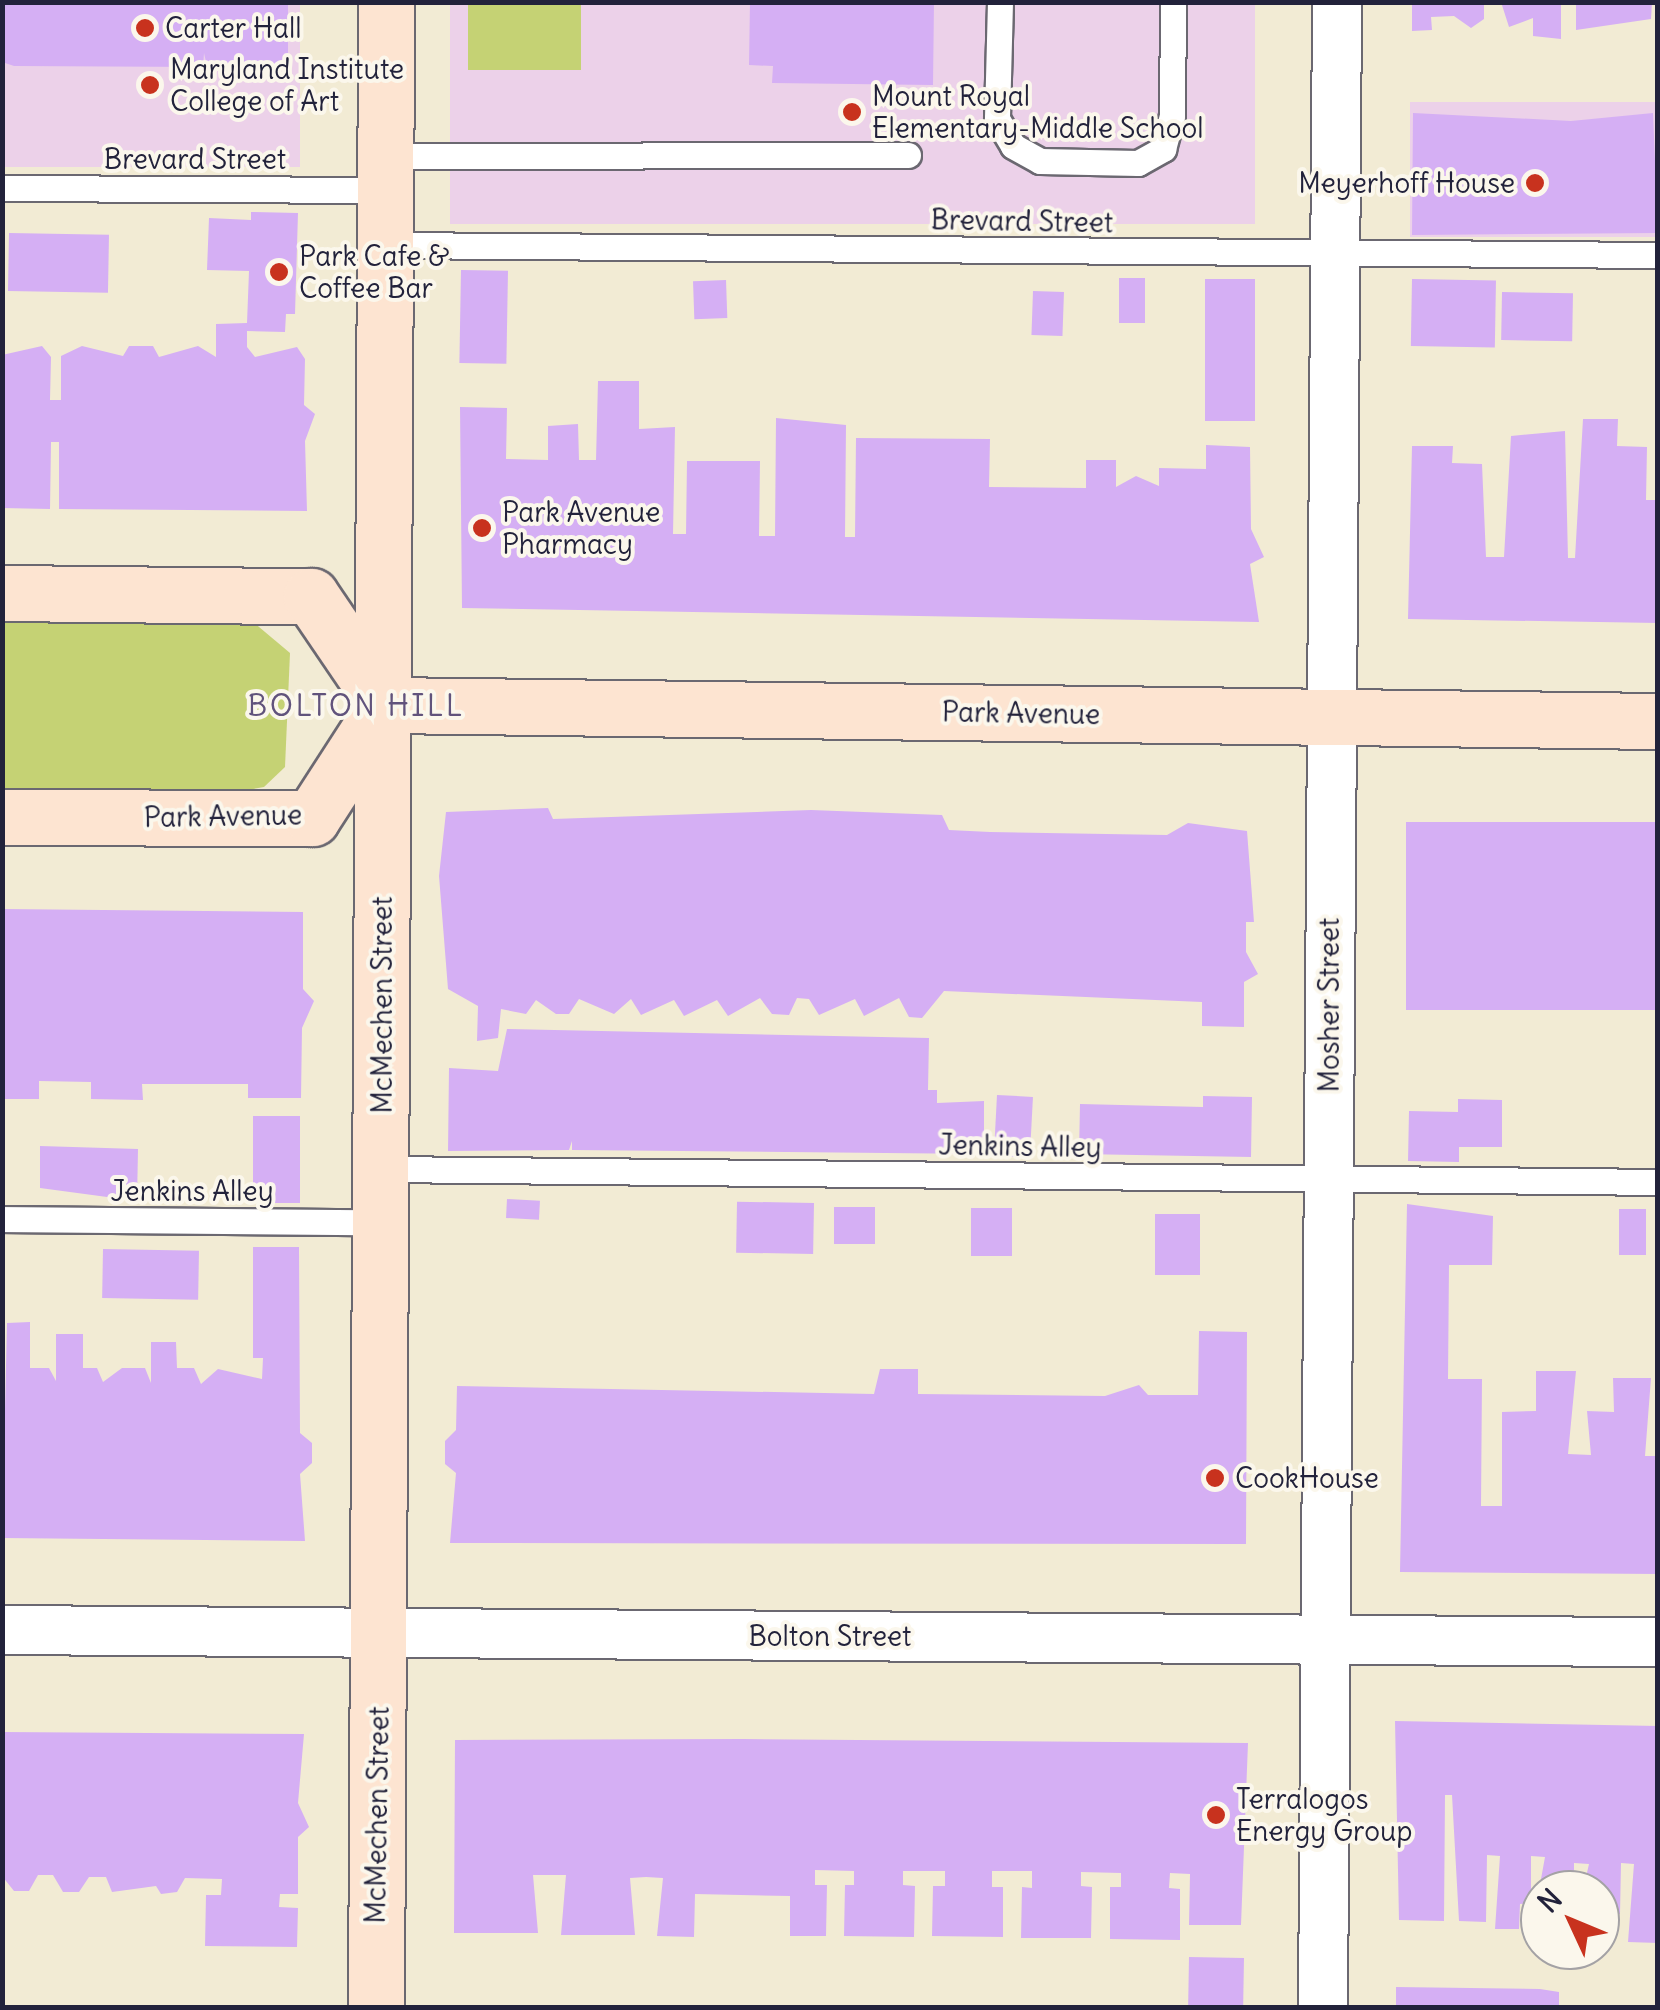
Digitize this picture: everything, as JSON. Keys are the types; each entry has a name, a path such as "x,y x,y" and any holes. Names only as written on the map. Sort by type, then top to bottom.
{"street":[{"name":"McMechen Street","path":"376,2008 386,2"},
{"name":"Mosher Street","path":"1323,2008 1337,2"},
{"path":"2,593 311,596 385,705"},
{"name":"Park Avenue","path":"2,817 312,818 385,705 1658,721"},
{"name":"Bolton Street","path":"2,1630 1658,1642"}],"lane":[{"path":"1000,2 997,119 1012,146 1040,161 1138,163 1162,149 1172,116 1173,2"},
{"name":"Brevard Street","path":"2,188 908,155"},
{"name":"Brevard Street","path":"387,245 1658,255"},
{"name":"Jenkins Alley","path":"381,1168 1658,1182"},
{"name":"Jenkins Alley","path":"2,1219 380,1222"}],"shaded area":[{"name":"Maryland Institute College of Art","path":"3,3 300,3 300,167 3,167"},
{"name":"Mount Royal Elementary-Middle School","path":"450,3 1255,3 1255,224 450,224"},
{"name":"Meyerhoff House","path":"1410,102 1657,102 1657,237 1410,237"}],"green space":[{"path":"468,3 581,3 581,70 468,70"},
{"path":"3,618 252,621 290,653 285,767 264,787 231,793 3,792"}],"building":[{"name":"Carter Hall","path":"2,2 288,2 288,68 207,66 204,53 203,67 14,66 2,62"},
{"name":"Mount Royal Elementary-Middle School","path":"750,2 934,2 933,85 772,83 773,66 749,65"},
{"path":"1412,2 1484,2 1484,19 1471,28 1454,16 1431,17 1432,30 1412,31"},
{"path":"1501,2 1561,2 1561,39 1533,36 1533,18 1509,27"},
{"path":"1576,2 1652,2 1651,19 1576,30"},
{"name":"Meyerhoff House","path":"1413,113 1571,121 1653,113 1658,233 1412,235"},
{"path":"251,212 298,213 295,314 286,314 285,332 247,331 247,347 255,357 297,347 305,359 304,405 315,414 305,441 307,511 59,509 59,442 51,442 50,509 2,508 2,355 42,346 51,357 50,400 61,400 61,356 82,346 123,356 129,346 153,346 159,357 198,346 216,357 216,324 247,323 249,271 207,270 209,218 251,220"},
{"path":"9,233 109,235 108,293 8,291"},
{"path":"461,270 508,271 506,364 459,363"},
{"path":"1119,278 1145,278 1145,323 1119,323"},
{"path":"1205,279 1255,279 1255,421 1205,421"},
{"path":"1412,279 1496,280 1495,347 1411,346"},
{"path":"726,280 727,318 694,319 693,281"},
{"path":"1033,291 1064,292 1062,336 1031,335"},
{"path":"1502,292 1573,293 1572,341 1501,340"},
{"path":"598,381 639,381 639,429 675,427 673,534 686,534 687,461 760,461 759,536 775,536 776,418 846,425 845,537 855,537 856,438 990,439 989,487 1086,488 1086,460 1116,460 1116,487 1136,476 1159,486 1159,468 1206,469 1206,445 1250,447 1251,529 1264,557 1250,564 1259,622 462,608 460,407 507,408 506,459 548,460 548,426 578,424 579,460 596,460"},
{"path":"1583,419 1618,419 1617,446 1647,447 1646,500 1658,500 1658,623 1408,619 1412,446 1453,446 1452,463 1482,464 1486,557 1504,557 1511,436 1565,431 1568,558 1575,558"},
{"path":"548,808 553,819 811,810 942,815 949,830 990,832 1167,835 1188,823 1247,831 1254,922 1246,922 1246,952 1258,974 1244,982 1244,1027 1202,1026 1202,1002 944,991 922,1018 909,1017 899,998 864,1016 855,999 819,1015 809,999 797,998 789,1015 772,1014 760,998 728,1016 717,1000 684,1016 674,1000 641,1015 631,999 614,1014 579,999 569,1014 556,1014 536,1000 526,1014 501,1009 498,1038 477,1041 478,1006 448,989 439,876 446,812"},
{"path":"1406,822 1658,822 1658,1010 1406,1010"},
{"path":"2,909 303,912 303,989 314,1001 302,1028 301,1098 248,1098 248,1084 142,1084 143,1100 91,1099 91,1082 39,1081 39,1099 2,1099"},
{"path":"507,1029 929,1038 928,1090 937,1090 937,1103 984,1101 984,1154 572,1150 572,1141 569,1150 448,1151 449,1068 498,1071"},
{"path":"997,1095 1033,1097 1030,1158 994,1156"},
{"path":"1203,1096 1252,1097 1251,1157 1079,1154 1080,1104 1203,1107"},
{"path":"1458,1099 1502,1100 1502,1147 1459,1147 1459,1162 1408,1161 1409,1111 1458,1112"},
{"path":"253,1116 300,1116 300,1203 253,1203"},
{"path":"40,1146 138,1149 137,1201 40,1188"},
{"path":"507,1199 540,1201 539,1220 506,1218"},
{"path":"737,1202 814,1203 813,1254 736,1253"},
{"path":"1407,1204 1493,1216 1492,1265 1449,1265 1448,1379 1482,1379 1481,1506 1502,1506 1502,1412 1536,1411 1536,1371 1576,1371 1568,1454 1591,1455 1587,1411 1614,1412 1613,1378 1651,1378 1645,1456 1658,1456 1658,1574 1400,1572"},
{"path":"834,1207 875,1207 875,1244 834,1244"},
{"path":"971,1208 1012,1208 1012,1256 971,1256"},
{"path":"1619,1209 1646,1209 1646,1255 1619,1255"},
{"path":"1155,1214 1200,1214 1200,1275 1155,1275"},
{"path":"253,1247 299,1247 300,1433 312,1443 312,1463 300,1474 305,1541 2,1538 7,1323 30,1322 30,1368 49,1368 56,1381 56,1334 83,1334 83,1368 97,1368 103,1382 122,1368 145,1368 151,1383 151,1342 176,1342 177,1368 194,1368 201,1384 218,1369 262,1379 263,1358 253,1358"},
{"path":"103,1249 199,1251 198,1300 102,1298"},
{"path":"1199,1331 1247,1332 1246,1544 450,1543 456,1473 445,1464 445,1441 456,1430 457,1386 874,1394 880,1369 918,1369 918,1394 1105,1396 1139,1385 1148,1395 1198,1395"},
{"path":"1395,1721 1658,1726 1658,1943 1628,1942 1634,1864 1621,1863 1620,1914 1620,1870 1588,1870 1589,1864 1574,1863 1574,1870 1543,1870 1545,1857 1531,1856 1531,1870 1520,1870 1519,1929 1495,1929 1500,1856 1487,1855 1486,1922 1459,1921 1452,1795 1445,1795 1444,1921 1399,1920"},
{"path":"2,1732 304,1734 298,1803 309,1827 298,1837 298,1894 280,1894 279,1907 298,1908 297,1947 205,1946 206,1895 221,1895 222,1879 185,1878 177,1892 161,1894 156,1886 112,1892 106,1877 89,1877 79,1892 63,1892 53,1875 38,1875 29,1891 14,1891 2,1876"},
{"path":"455,1740 1248,1743 1241,1925 1189,1925 1190,1874 1170,1873 1169,1888 1180,1889 1180,1940 1110,1939 1110,1887 1121,1887 1121,1873 1081,1872 1081,1886 1092,1887 1091,1938 1021,1938 1022,1887 1032,1888 1032,1871 992,1871 992,1887 1003,1887 1003,1937 932,1936 933,1886 945,1886 945,1871 903,1871 903,1885 915,1886 914,1937 844,1936 845,1885 854,1885 854,1871 815,1870 815,1885 827,1885 826,1936 790,1936 790,1896 695,1894 694,1937 657,1936 663,1878 646,1877 630,1878 635,1935 561,1935 566,1875 533,1875 538,1933 454,1933"},
{"path":"1189,1957 1244,1958 1243,2008 1188,2008"},
{"path":"1396,1987 1540,1989 1559,1992 1559,2008 1396,2008"}],"place":[{"name":"Carter Hall","path":"145,28"},
{"name":"Maryland Institute College of Art","path":"150,85"},
{"name":"Mount Royal Elementary-Middle School","path":"852,112"},
{"name":"Meyerhoff House","path":"1535,183"},
{"name":"Park Cafe & Coffee Bar","path":"279,272"},
{"name":"Park Avenue Pharmacy","path":"482,528"},
{"name":"CookHouse","path":"1215,1478"},
{"name":"Terralogos Energy Group","path":"1216,1815"}],"district":[{"name":"BOLTON HILL","path":"356,705"}]}
